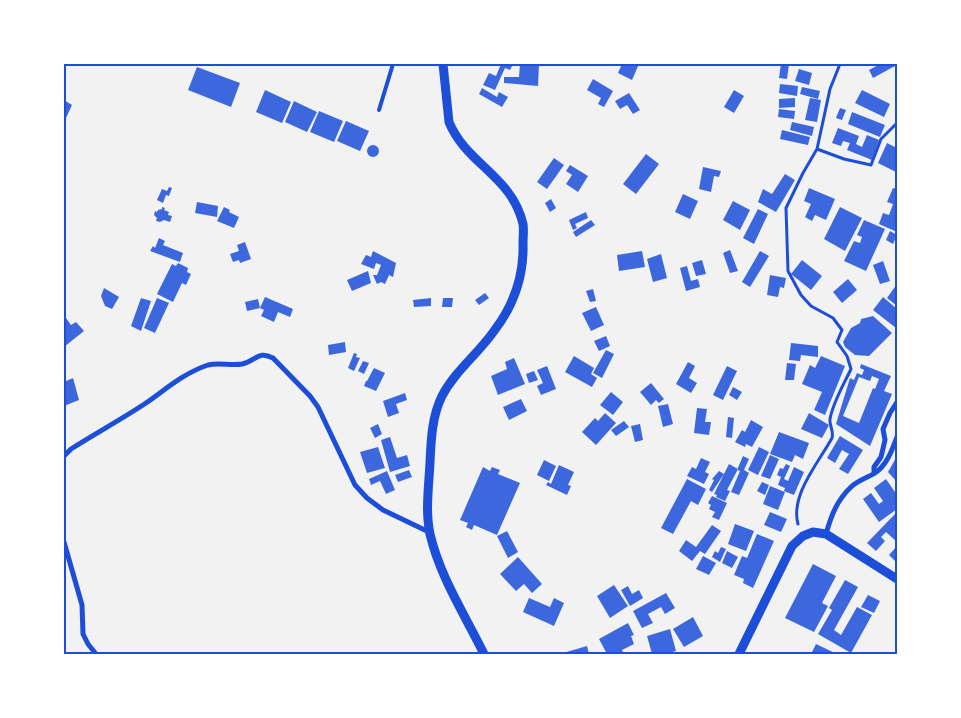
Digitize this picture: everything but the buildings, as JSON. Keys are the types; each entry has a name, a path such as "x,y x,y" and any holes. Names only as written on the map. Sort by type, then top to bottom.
{"street":[{"path":"443,64 449,122 458,140 497,178 512,196 523,226 524,254 521,276 508,309 494,331 451,381 437,410 430,447 428,497 430,532 437,556 451,589 484,654"},
{"path":"64,456 71,449 145,404 182,376 206,366 240,364 249,362 258,356 268,355 310,396 326,424 355,485 367,498 383,510 430,532"},
{"path":"874,473 874,468 881,457 886,440 883,429 897,402"},
{"path":"826,534 833,512 842,498 859,481 881,468 892,452 897,437"},
{"path":"739,654 783,562 792,546 803,536 813,532 826,534 897,578"},
{"path":"64,542 82,605 83,634 96,654"}],"lane":[{"path":"379,110 393,64"}],"path":[{"path":"803,536 797,521 797,504 810,473 832,438 830,421 836,402 851,369 846,356 837,342 842,330 833,318 811,306 801,295 796,282 788,271 786,208 818,149 830,89 840,64"},
{"path":"818,149 844,159 871,165 881,139 897,123"}]}
